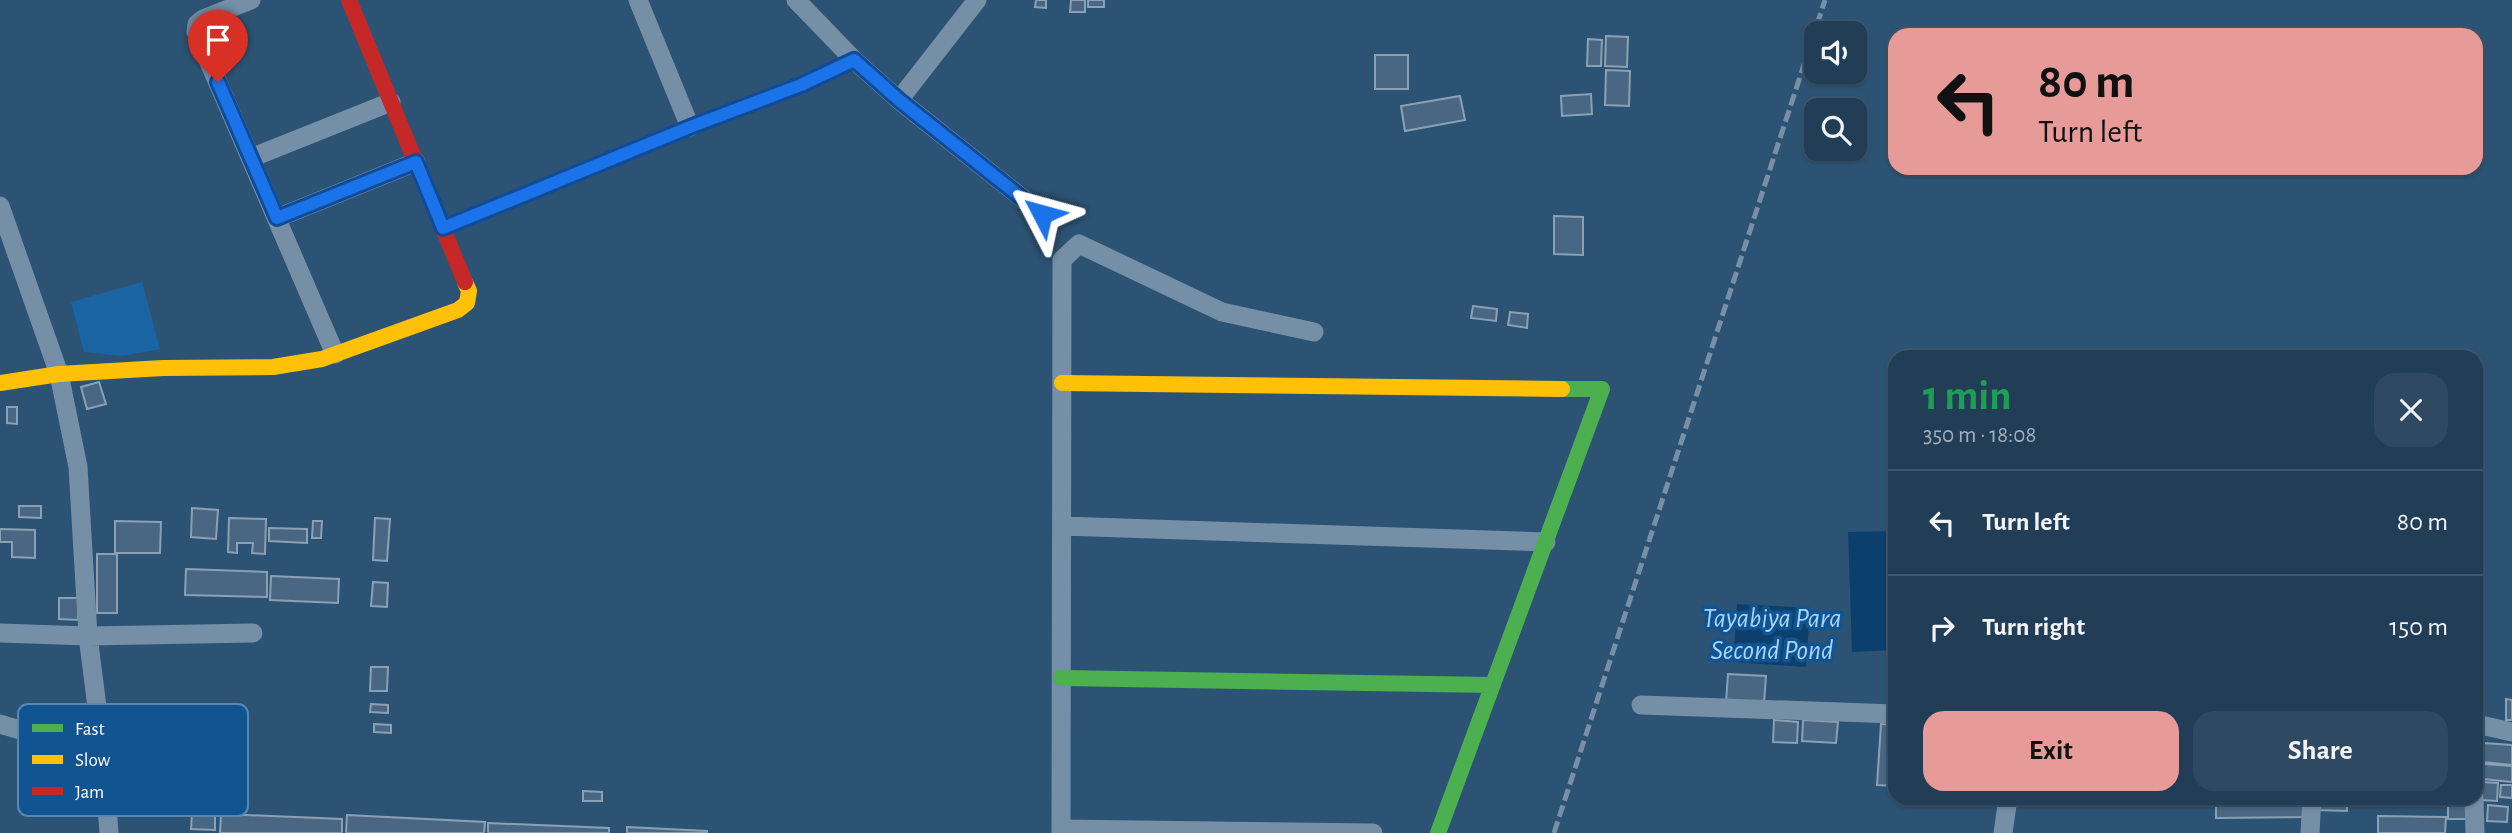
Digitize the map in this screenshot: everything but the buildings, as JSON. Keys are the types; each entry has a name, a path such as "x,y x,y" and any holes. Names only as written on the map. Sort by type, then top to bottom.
{"street":[{"path":"251,0 203,19 197,24 196,32 335,354"},
{"path":"0,383 59,374 163,368 273,367 322,359 458,310 467,303 469,290 349,0"},
{"path":"638,0 690,127"},
{"path":"796,0 854,60 899,100 1042,214"},
{"path":"899,100 977,0"},
{"path":"443,228 690,127 801,85 854,60"},
{"path":"251,158 391,102"},
{"path":"277,218 416,162"},
{"path":"0,206 59,374 78,467 88,636 97,704"},
{"path":"1314,332 1222,312 1079,244 1062,260 1061,831 1373,833"},
{"path":"1062,383 1602,389 1438,833"},
{"path":"1062,526 1545,541"},
{"path":"0,633 88,636 253,633"},
{"path":"1061,678 1493,685"},
{"path":"1640,705 1888,714"},
{"path":"0,724 18,729"},
{"path":"2483,726 2512,732"},
{"path":"2003,833 2007,805"},
{"path":"2310,833 2312,805"},
{"path":"2474,805 2475,833"}],"shaded area":[{"path":"142,282 160,349 122,356 84,352 71,302"}],"water":[{"path":"1888,531 1888,650 1852,652 1848,532"},
{"name":"Tayabiya Para Second Pond","path":"1737,604 1810,608 1806,667 1733,662"}],"railway":[{"path":"1554,833 1825,0"}],"traffic: fast":[{"path":"1438,833 1602,389 1562,389"},
{"path":"1061,678 1493,685"}],"traffic: slow":[{"path":"443,228 690,127 801,85 854,60"},
{"path":"0,383 59,374 163,368 273,367 322,359 458,310 467,303 469,291 465,282"},
{"path":"1062,383 1562,389"}],"traffic: jam":[{"path":"349,0 465,282"}],"route":[{"path":"218,82 277,218 416,162 443,228 690,127 801,85 854,60 899,100 1042,214"}]}
